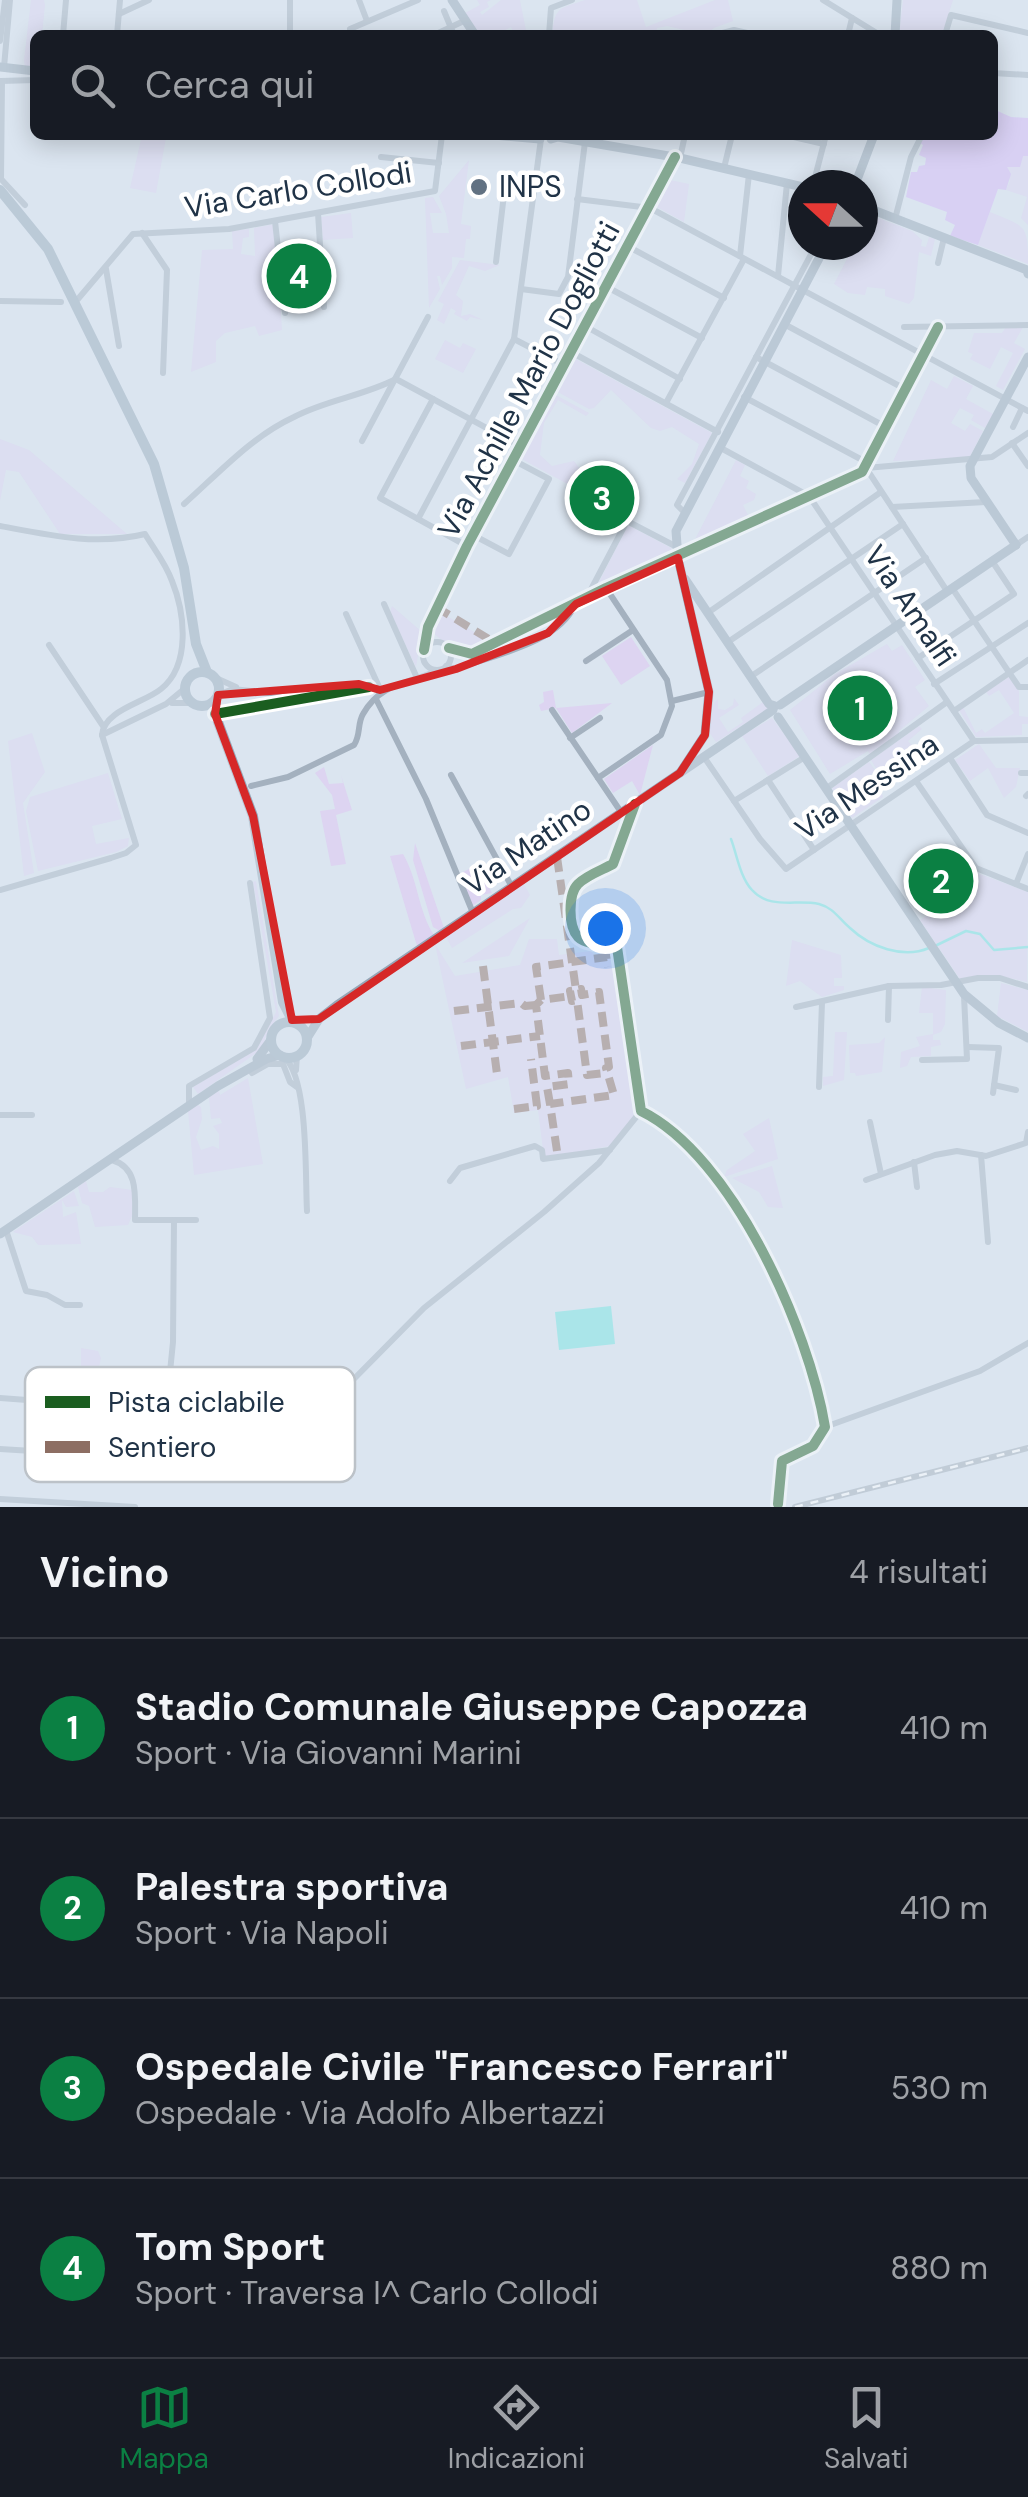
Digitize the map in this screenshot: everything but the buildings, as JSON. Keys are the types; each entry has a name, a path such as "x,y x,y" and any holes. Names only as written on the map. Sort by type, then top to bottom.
{"main road":[{"path":"0,190 48,250 154,464 184,568 196,644 197,661 184,688 219,726"},
{"path":"196,644 211,675 218,697 215,714 253,816 283,1002 306,1038 305,1048 298,1055 282,1056 271,1040 283,1002"},
{"path":"192,674 211,675"},
{"path":"197,705 218,697"},
{"path":"278,1026 295,1023"}],"street":[{"path":"0,41 7,0"},
{"path":"7,0 1,67 1,179 25,205"},
{"path":"63,30 66,0"},
{"path":"116,30 120,0"},
{"path":"118,14 149,0"},
{"path":"290,0 290,30"},
{"path":"359,0 367,22"},
{"path":"350,29 418,0"},
{"path":"452,0 473,30"},
{"path":"823,0 872,30"},
{"path":"895,30 898,0"},
{"path":"549,30 551,8 569,1"},
{"path":"444,11 453,30"},
{"path":"946,30 951,15 1028,33"},
{"path":"849,30 852,18"},
{"path":"454,30 466,20"},
{"path":"1,67 30,70"},
{"path":"998,73 1028,75"},
{"path":"1,81 30,80"},
{"path":"381,158 438,163 441,140"},
{"path":"418,519 514,339 542,140"},
{"path":"539,155 542,140"},
{"path":"566,140 677,158 787,183 778,276"},
{"path":"577,140 582,142"},
{"name":"Via Achille Mario Dogliotti","path":"424,650 428,627 467,546 683,140"},
{"path":"724,168 731,140"},
{"path":"807,140 824,144"},
{"path":"817,170 825,140"},
{"path":"861,170 872,140"},
{"path":"895,218 910,157 919,140"},
{"path":"521,289 559,294 568,277 582,142"},
{"name":"Via Carlo Collodi","path":"142,233 229,229 435,192 438,163"},
{"path":"666,404 742,258 748,174"},
{"path":"496,262 505,186 534,190"},
{"path":"577,199 650,208 1025,410 1013,427"},
{"path":"878,212 1028,271"},
{"path":"318,214 324,307"},
{"path":"275,221 285,313"},
{"path":"78,299 133,234 142,233 168,270 163,373"},
{"path":"938,262 944,238"},
{"path":"628,247 724,298"},
{"path":"680,773 706,735 709,692 675,546 676,531 718,446 720,433 784,324 810,260"},
{"path":"684,512 678,504 816,260"},
{"path":"106,268 119,346"},
{"path":"606,288 702,338"},
{"path":"0,300 61,302"},
{"path":"362,442 428,317"},
{"path":"784,324 904,389"},
{"path":"904,327 1028,325"},
{"path":"586,326 680,378"},
{"path":"866,465 938,327"},
{"path":"514,339 564,365"},
{"path":"571,352 720,433"},
{"path":"1028,357 1024,373 971,462 970,472 1016,545 1028,548"},
{"path":"760,359 884,426"},
{"path":"396,378 520,446"},
{"path":"184,504 248,446 295,416 374,391 396,378"},
{"path":"744,398 866,465 926,558 1024,687"},
{"path":"433,399 380,498 467,546"},
{"path":"218,697 227,690 296,693 358,684 381,690 494,644 606,588 809,496 866,465 971,462 992,457 1028,433"},
{"path":"1012,443 1028,466"},
{"path":"718,446 809,496"},
{"path":"473,535 509,554 549,479 513,460"},
{"path":"970,503 978,489"},
{"path":"708,612 881,492"},
{"name":"Via Amalfi","path":"809,496 974,741"},
{"path":"892,507 987,502"},
{"path":"586,598 627,521 675,546"},
{"path":"728,642 903,524"},
{"path":"0,526 64,538 110,539 146,534 174,585 183,656 161,690 108,720 103,730"},
{"path":"1016,545 1028,537"},
{"name":"Via Matino","path":"306,1038 319,1019 1016,545"},
{"path":"750,676 926,558"},
{"path":"918,658 1014,594 992,561"},
{"path":"682,574 769,704 778,710 786,728 964,994 986,1014 1028,1038"},
{"path":"598,778 662,735 672,702 667,680 606,588"},
{"path":"384,604 417,678"},
{"path":"417,678 427,666 456,669 548,633 563,623 576,604"},
{"path":"346,614 381,690"},
{"path":"934,684 1028,623"},
{"path":"428,627 436,642 472,654"},
{"path":"586,662 633,630"},
{"path":"427,666 424,650 436,642"},
{"path":"0,890 126,853 136,844 103,730 49,645"},
{"path":"445,665 449,648"},
{"path":"954,711 1028,660"},
{"path":"211,675 242,690"},
{"path":"103,730 166,704 184,688"},
{"path":"252,786 288,776 354,745 363,714 381,690"},
{"path":"672,702 709,692"},
{"path":"376,699 426,800 473,914"},
{"path":"827,788 947,702"},
{"path":"166,704 197,705"},
{"path":"552,710 622,812"},
{"path":"570,738 600,718"},
{"path":"706,735 714,750"},
{"path":"974,741 1028,740"},
{"name":"Via Messina","path":"734,801 786,869 974,741"},
{"path":"704,757 734,801 806,756"},
{"path":"950,758 987,815 1028,833"},
{"path":"451,775 512,887"},
{"path":"768,780 814,850"},
{"path":"916,781 976,868 1028,889"},
{"path":"355,1378 424,1308 544,1212 610,1150 641,1111 620,954 616,947 578,937 571,912 578,885 613,864 635,804"},
{"path":"1016,884 1028,854"},
{"path":"189,1104 189,1086 254,1048 270,1018 250,883"},
{"path":"796,1006 889,986 957,983 978,978 1000,978 1028,987"},
{"path":"888,1020 889,986"},
{"path":"922,1060 967,1059 964,994"},
{"path":"819,1087 822,1002"},
{"name":"Via Matino","path":"295,1023 319,1019"},
{"path":"250,1070 271,1040"},
{"path":"968,1047 999,1048 994,1089 1016,1090"},
{"path":"298,1055 307,1211"},
{"path":"80,1305 65,1306 47,1295 26,1291 3,1232 189,1104 250,1070 282,1056 290,1062 297,1084"},
{"path":"250,1070 283,1064 290,1082 297,1084"},
{"path":"641,1111 668,1126 718,1179 743,1217 810,1360 825,1427"},
{"path":"0,1115 32,1114"},
{"path":"870,1122 881,1174"},
{"path":"866,1180 956,1151 992,1155 1026,1142 1028,1132"},
{"path":"450,1182 460,1168 536,1146 542,1150 543,1160 610,1150"},
{"path":"981,1156 988,1242"},
{"path":"110,1160 119,1161 130,1171 136,1220 196,1220"},
{"path":"914,1162 917,1187"},
{"path":"170,1367 174,1220"},
{"path":"778,1504 782,1462 813,1446 825,1427 980,1372 1028,1344"},
{"path":"0,1398 25,1400"},
{"path":"0,1448 25,1450"},
{"path":"0,1500 135,1507"}],"highlighted area":[{"path":"678,558 709,692 705,735 680,773 319,1019 292,1020 253,816 215,714 218,695 359,684 380,690 456,669 548,633 576,604"}],"shaded area":[{"path":"31,0 44,0 42,30 30,30 30,66 25,66"},
{"path":"477,0 491,0 487,2 489,7 480,12 482,15 501,0 520,0 526,30 511,27 477,30 465,13 480,5"},
{"path":"585,0 637,0 646,27 715,0 728,0 733,21 712,30 667,26 657,30 553,30 560,10"},
{"path":"903,0 953,0 944,30 900,30"},
{"path":"998,111 1028,118 1028,156 1023,156 1020,167 1007,167 1011,174 1006,190 998,189 978,245 950,236 955,225 945,220 947,212 906,197 911,172 925,165 926,158 919,155 923,145 920,143 998,140"},
{"path":"141,140 166,140 156,193 130,188"},
{"path":"1022,155 1028,156 1028,225 1021,218 1027,197 1006,190 1010,181 1006,167"},
{"path":"469,160 461,224 471,226 470,239 466,239 464,258 452,257 452,268 442,285 437,276 440,289 429,308 425,198 433,197 442,213 430,213 433,233 449,233 439,196"},
{"path":"670,180 689,184 684,222 657,207"},
{"path":"990,212 1022,229 1028,264 978,245"},
{"path":"351,213 353,238 323,240 321,217"},
{"path":"878,218 912,231 922,240 921,246 926,247 929,237 935,239 931,256 919,252 914,298 909,304 885,296 885,289 867,287 865,295 848,293 834,284 846,260 878,260"},
{"path":"275,224 282,330 259,336 255,326 225,333 216,341 216,362 191,372 202,250 233,249 232,231 249,229 241,254 255,256 254,228"},
{"path":"460,260 500,265 485,271 469,266 456,295 463,301 461,316 470,314 483,320 470,317 467,321 451,308 444,324 437,320 444,304 438,301"},
{"path":"1006,327 1023,327 1014,343 1025,349 1003,390 996,386 1013,353 1001,347 990,369 970,359 973,354 968,352 974,333 1002,333"},
{"path":"445,340 460,348 463,343 476,349 463,373 435,359"},
{"path":"574,358 712,433 685,483 677,479 692,464 699,444 672,427 660,431 651,428 611,390 589,409 556,391"},
{"path":"954,376 973,386 966,399 993,414 985,428 971,420 974,415 960,408 951,423 965,431 970,424 983,431 969,458 893,461 931,380 947,389"},
{"path":"554,394 589,413 586,416 558,400 544,423 540,455 552,466 574,461 595,489 591,497 520,458"},
{"path":"0,439 29,450 127,534 60,534 19,472 6,470 0,501"},
{"path":"736,460 745,465 740,476 749,481 746,488 756,494 754,500 743,505 750,519 692,545"},
{"path":"628,525 671,548 673,555 598,584"},
{"path":"392,606 422,632 416,667 390,612"},
{"path":"438,611 490,641 466,648 444,642 431,630"},
{"path":"631,637 650,666 621,685 602,656"},
{"path":"887,644 892,651 902,645 925,680 915,687 929,706 900,734 830,774 790,710 835,674"},
{"path":"1009,677 1019,691 1019,716 1028,717 1028,724 1022,724 1022,735 976,737 959,710 963,707 976,733 982,729 985,733 1014,713 999,690 989,696 986,692"},
{"path":"553,690 556,708 541,711 543,692"},
{"path":"734,698 739,705 719,718 728,732 763,702 768,709 716,742 709,732 714,703 718,699 718,709 725,710 733,705"},
{"path":"612,703 572,733 556,708"},
{"path":"772,718 800,756 768,776 742,736"},
{"path":"919,726 922,729 908,741 919,753 908,761 902,753 886,764 890,771 877,770 871,760"},
{"path":"32,733 45,772 23,803 34,873 24,876 8,741"},
{"path":"979,744 996,768 1020,768 1016,787 1004,798 988,768 970,781 955,760"},
{"path":"653,745 640,795 632,781 613,793 604,779"},
{"path":"869,762 876,771 855,786 858,790 877,777 883,797 852,818 832,788"},
{"path":"324,767 329,784 343,783 341,775 352,810 336,815 346,864 331,866 320,811 335,809 332,795 315,773"},
{"path":"108,773 122,819 92,826 96,844 129,838 128,846 38,871 26,811 30,797"},
{"path":"415,843 444,928 440,931 433,927 413,860"},
{"path":"403,854 434,935 417,946 390,856"},
{"path":"477,865 492,893 481,895 481,900 472,906 459,874"},
{"path":"972,871 1028,892 1027,982 994,976 960,979 920,920 980,883"},
{"path":"256,881 279,1016 268,1030 262,1049 198,1094 193,1087 257,1049 276,1012 253,882"},
{"path":"524,884 530,895 521,908 513,909 452,948 446,937"},
{"path":"530,918 509,956 462,963"},
{"path":"529,939 557,939 559,955 614,953 637,1112 610,1146 544,1158 538,1110 514,1113 508,1077 466,1089 435,944 455,976 520,965"},
{"path":"792,940 841,955 842,978 834,978 834,986 844,986 844,990 822,997 800,981 786,986"},
{"path":"1001,983 1028,990 1028,1032 997,1016"},
{"path":"922,987 946,990 945,1024 941,1032 933,1035 933,1040 940,1040 941,1045 931,1047 931,1056 911,1057 907,1066 900,1068 901,1052 920,1046 916,1037 933,1034 933,1013 919,1013"},
{"path":"835,1032 847,1032 844,1080 823,1086 823,1077 833,1076"},
{"path":"885,1037 882,1072 856,1076 850,1073 849,1045 879,1043"},
{"path":"248,1078 263,1164 194,1175 188,1111 201,1107 196,1137 201,1150 213,1146 219,1149 219,1134 213,1126 222,1123 220,1118 211,1119 209,1097 219,1091 220,1095"},
{"path":"769,1118 778,1159 724,1177 727,1170 755,1151 743,1134"},
{"path":"772,1166 783,1208 768,1207 759,1192 732,1178"},
{"path":"86,1181 89,1192 103,1192 110,1187 133,1190 128,1225 95,1227 78,1187"},
{"path":"74,1191 79,1206 66,1207 62,1200 63,1217 76,1212 81,1244 38,1245 32,1237 13,1232"},
{"path":"611,1306 615,1344 559,1350 555,1312"},
{"path":"81,1348 98,1351 99,1367 81,1367"}],"waterway":[{"path":"731,839 744,879 759,896 775,902 824,906 877,946 898,952 929,948"},
{"path":"937,945 966,931 980,934 994,950 1028,947"}],"railway":[{"path":"795,1507 1028,1448"}],"marked path":[{"path":"436,607 492,641"},
{"path":"557,857 576,990 570,991 572,1001 577,1000 587,1075 606,1073"},
{"path":"541,1000 536,967 607,957 608,967"},
{"path":"483,966 497,1074"},
{"path":"557,1151 550,1104 614,1095 606,1068 609,1067 599,992 582,995 581,989 576,990"},
{"path":"550,1104 547,1087 569,1084 568,1073 545,1076 536,1005 541,1000 571,996"},
{"path":"454,1011 521,1003 536,1005"},
{"path":"461,1046 540,1036"},
{"path":"514,1109 537,1106 531,1059"}],"cycle path":[{"path":"424,650 428,627 467,546 675,157"},
{"path":"449,648 472,654 606,588 862,472 938,327"},
{"path":"215,714 369,687"},
{"path":"635,804 613,864 586,878 575,889 572,925 582,940 617,947 641,1111 675,1134 706,1166 735,1205 762,1250 802,1343 825,1427 813,1446 782,1461 778,1504"}],"place":[{"name":"INPS","path":"479,187"},
{"name":"Tom Sport","path":"299,276"},
{"name":"Ospedale Civile \"Francesco Ferrari\"","path":"602,498"},
{"name":"Stadio Comunale Giuseppe Capozza","path":"860,708"},
{"name":"Palestra sportiva","path":"941,881"}]}
